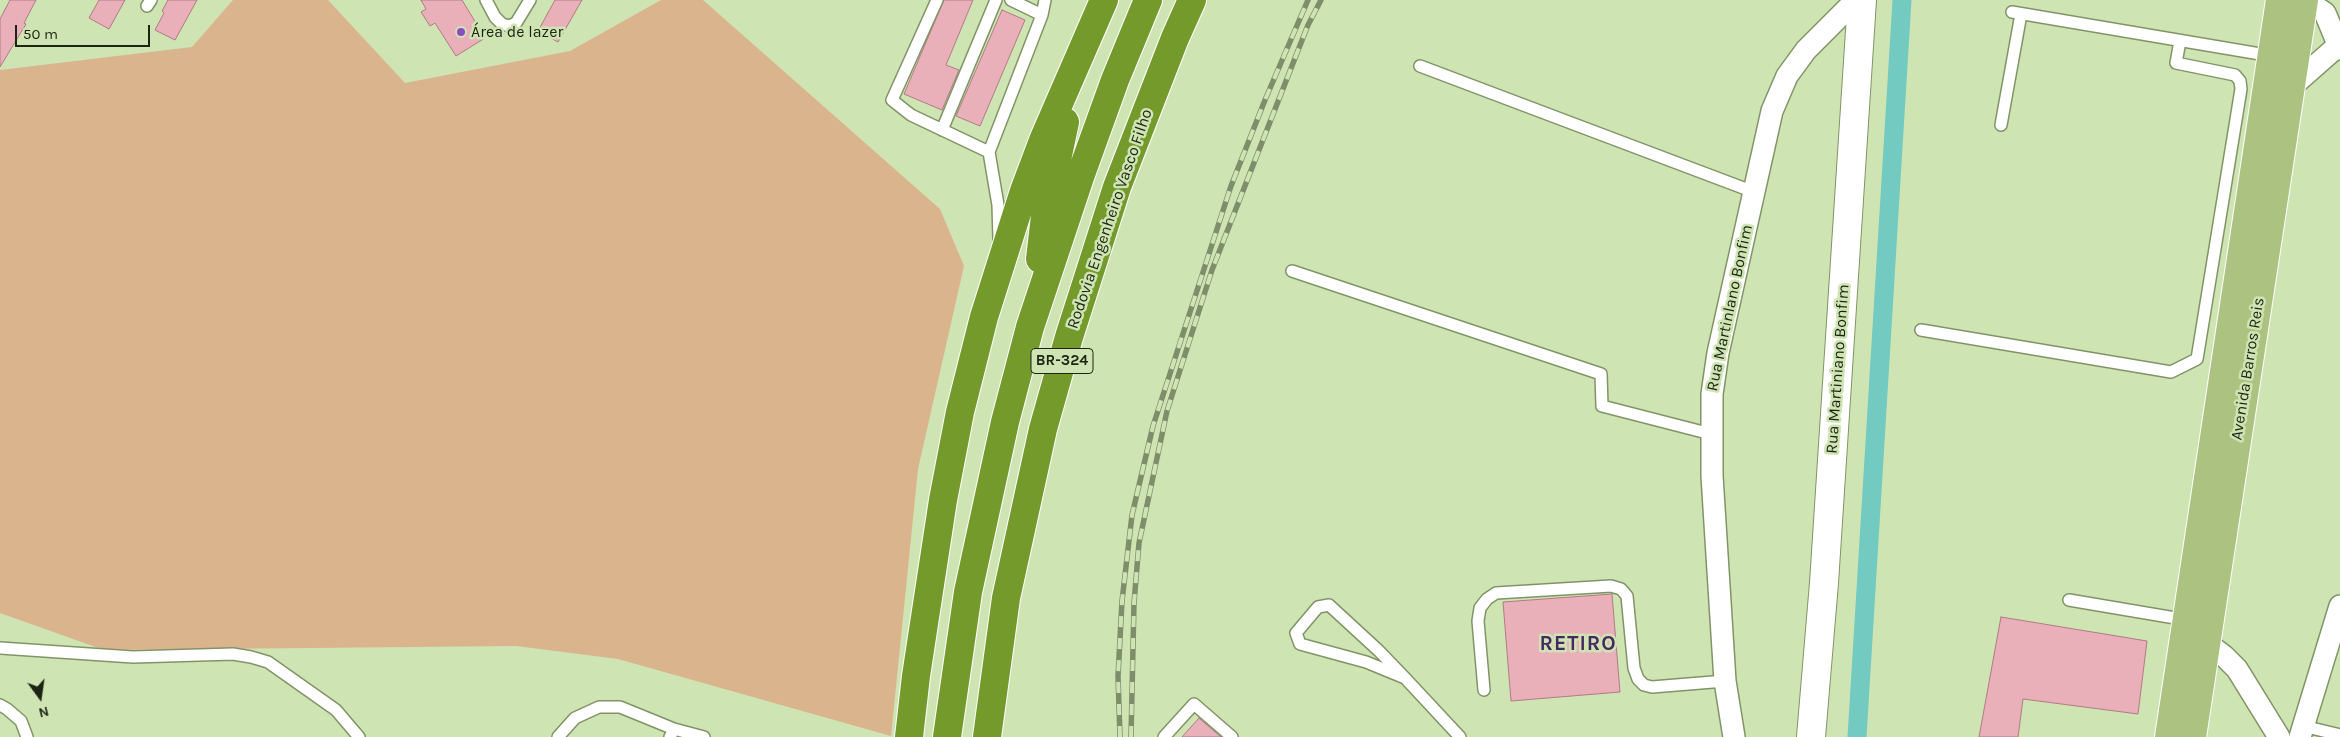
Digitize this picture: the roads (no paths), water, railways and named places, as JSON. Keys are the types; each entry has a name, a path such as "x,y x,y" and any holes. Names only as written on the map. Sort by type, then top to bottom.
{"highway":[{"path":"909,737 930,582 960,412 984,317 1041,146 1104,0"},
{"name":"BR-324","path":"948,737 968,592 1004,422 1030,327 1080,177 1115,80 1148,0"},
{"name":"Rodovia Engenheiro Vasco Filho","path":"987,737 1006,598 1043,429 1061,365 1118,187 1175,38 1192,0"},
{"path":"1030,327 1045,216 1078,59"}],"main road":[{"name":"Avenida Barros Reis","path":"2169,737 2187,620 2219,314 2272,56 2280,0"},
{"name":"Avenida Barros Reis","path":"2192,737 2304,0"}],"street":[{"name":"Rua Martinlano Bonfim","path":"1734,737 1725,681 1712,476 1712,394 1718,353 1772,111 1787,76 1806,50 1856,0"},
{"name":"Rua Martiniano Bonfim","path":"1811,737 1824,583 1862,0"},
{"path":"2290,88 2340,46 2325,13 2304,0"},
{"path":"2301,732 2340,606"},
{"path":"2207,642 2237,669 2279,737"}],"lane":[{"path":"486,0 502,24 510,26 516,23 530,0"},
{"path":"937,0 892,100 911,115 989,152"},
{"path":"942,130 996,0"},
{"path":"1011,0 1042,15"},
{"path":"1000,266 998,205 989,152 1042,15 1045,0"},
{"path":"2001,125 2017,13 2272,56"},
{"path":"1921,330 2172,372 2197,359 2219,314 2241,89 2240,81 2235,75 2176,63 2180,41"},
{"path":"1420,66 1754,192"},
{"path":"1292,271 1601,374 1602,406 1711,434"},
{"path":"1484,690 1478,621 1480,608 1487,599 1496,593 1611,586 1621,589 1627,596 1634,668 1638,679 1644,685 1652,687 1725,681"},
{"path":"2069,600 2187,620"},
{"path":"1404,678 1366,662 1300,644 1296,633 1318,607 1329,605 1379,651 1460,737"},
{"path":"0,648 133,657 233,654 251,657 268,662 336,710 359,737"},
{"path":"1164,737 1194,704 1232,737"},
{"path":"0,705 8,709 21,721 27,737"},
{"path":"558,737 575,718 599,707 620,707 672,733 704,737"},
{"path":"2301,732 2340,735"}],"waterway":[{"path":"1857,737 1902,0"}],"railway":[{"path":"1120,737 1118,676 1122,601 1132,515 1153,426 1231,186 1308,0"},
{"path":"1131,737 1134,603 1139,543 1167,411 1212,270 1308,25 1321,0"}],"place":[{"name":"Área de lazer","path":"461,32"}],"district":[{"name":"RETIRO","path":"1578,644"}]}
